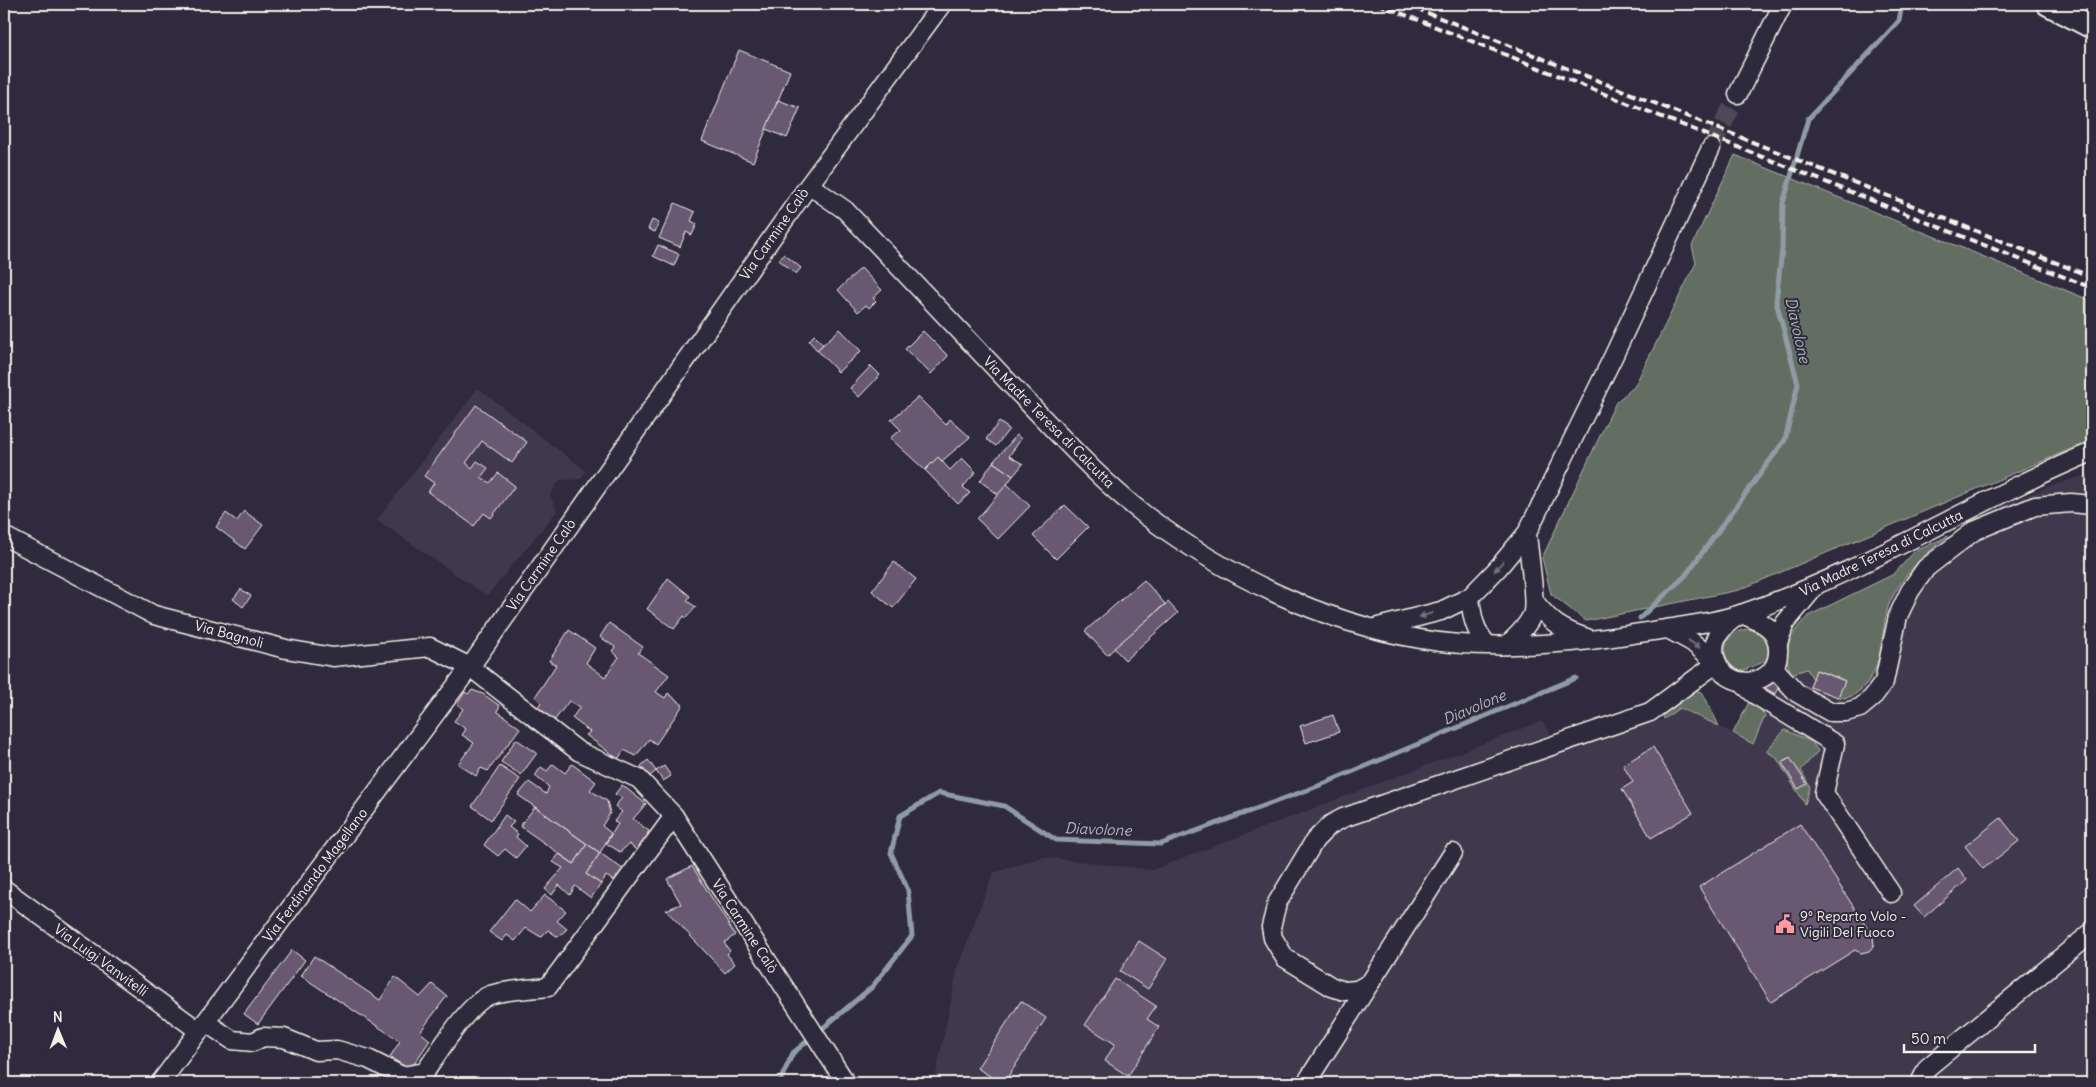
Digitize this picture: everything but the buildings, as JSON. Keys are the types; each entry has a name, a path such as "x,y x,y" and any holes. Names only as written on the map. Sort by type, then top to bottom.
{"main road":[{"path":"2048,4 2092,28"}],"street":[{"name":"Via Carmine Calò","path":"845,1080 674,816 639,779 578,751 470,667 809,185 942,4"},
{"path":"1738,94 1783,4"},
{"path":"1374,628 1441,611 1470,596 1498,568 1527,533 1613,357 1711,148"},
{"name":"Via Madre Teresa di Calcutta","path":"809,185 845,210 1090,467 1143,514 1195,550 1248,580 1301,604 1374,628 1420,639 1506,645 1593,640 1668,629 1740,615 1815,587 2033,478 2092,452"},
{"path":"1774,668 1797,693 1830,712 1846,712 1860,708 1872,698 1884,682 1898,616 1910,591 1926,568 1974,531 2035,506 2072,503 2092,505"},
{"path":"1506,645 1522,630 1532,615 1535,602 1527,533"},
{"name":"Via Bagnoli","path":"4,536 154,614 286,649 333,657 430,647 470,667"},
{"path":"1778,644 1785,624 1815,587"},
{"path":"1470,596 1474,623 1479,635 1487,644"},
{"path":"1535,602 1548,619 1568,632 1593,640"},
{"path":"1717,663 1714,652 1715,641 1720,631 1740,615 1768,626 1778,644 1779,654 1774,668 1763,678 1753,682 1742,683"},
{"path":"1668,629 1692,642 1717,663 1731,679 1742,683 1754,694 1835,744 1824,793 1891,893"},
{"path":"1371,982 1357,990 1344,991 1332,987 1285,958 1273,938 1271,927 1277,903 1322,832 1343,818 1650,712 1717,663"},
{"name":"Via Ferdinando Magellano","path":"160,1083 470,667"},
{"name":"Via Luigi Vanvitelli","path":"4,890 202,1027 232,1040 253,1042 263,1037 284,1038 316,1051 337,1050 368,1060 402,1076 425,1072 478,1002 490,995 548,987 674,816"},
{"path":"1306,1083 1453,853"},
{"path":"1920,1083 1927,1068 2092,932"}],"shaded area":[{"path":"478,388 586,471 581,479 560,480 550,495 557,511 487,596 377,520"},
{"path":"2092,473 2092,1083 934,1083 958,966 993,873 1043,857 1152,870 1542,721 1561,748 1664,719 1679,707 1737,735 1769,680 1807,669 1888,604 1904,576 1923,556 1948,536 1997,508 2041,489"}],"green space":[{"path":"1735,155 2092,301 2092,440 1739,590 1586,621 1551,594 1542,558 1616,402 1634,387 1696,263 1692,246"},
{"path":"1948,536 1915,566 1895,592 1889,604 1876,667 1872,676 1859,691 1850,697 1838,697 1844,680 1817,670 1813,679 1807,669 1791,674 1787,657 1788,649 1793,634 1803,621 1810,615 1894,574 1914,552"},
{"path":"1748,629 1762,636 1767,645 1768,655 1766,661 1740,672 1728,660 1725,647 1732,635"},
{"path":"1696,690 1703,693 1719,726 1679,708 1664,719 1663,715"},
{"path":"1749,702 1756,703 1765,716 1753,744 1733,733"},
{"path":"1785,730 1812,742 1818,751 1801,770 1810,787 1805,804 1776,757 1766,751"}],"waterway":[{"name":"Diavolone","path":"1640,618 1685,576 1785,440 1798,384 1776,301 1782,250 1783,203 1808,119 1899,21 1902,4"},
{"name":"Diavolone","path":"779,1083 793,1053 872,987 912,936 908,890 891,853 900,816 939,793 1004,806 1056,840 1161,844 1318,786 1576,678"}],"tunnel":[{"path":"1711,148 1738,94"}],"railway":[{"path":"1378,4 2092,288"},
{"path":"1405,4 2092,277"}],"place":[{"name":"9º Reparto Volo - Vigili Del Fuoco","path":"1785,924"}]}
